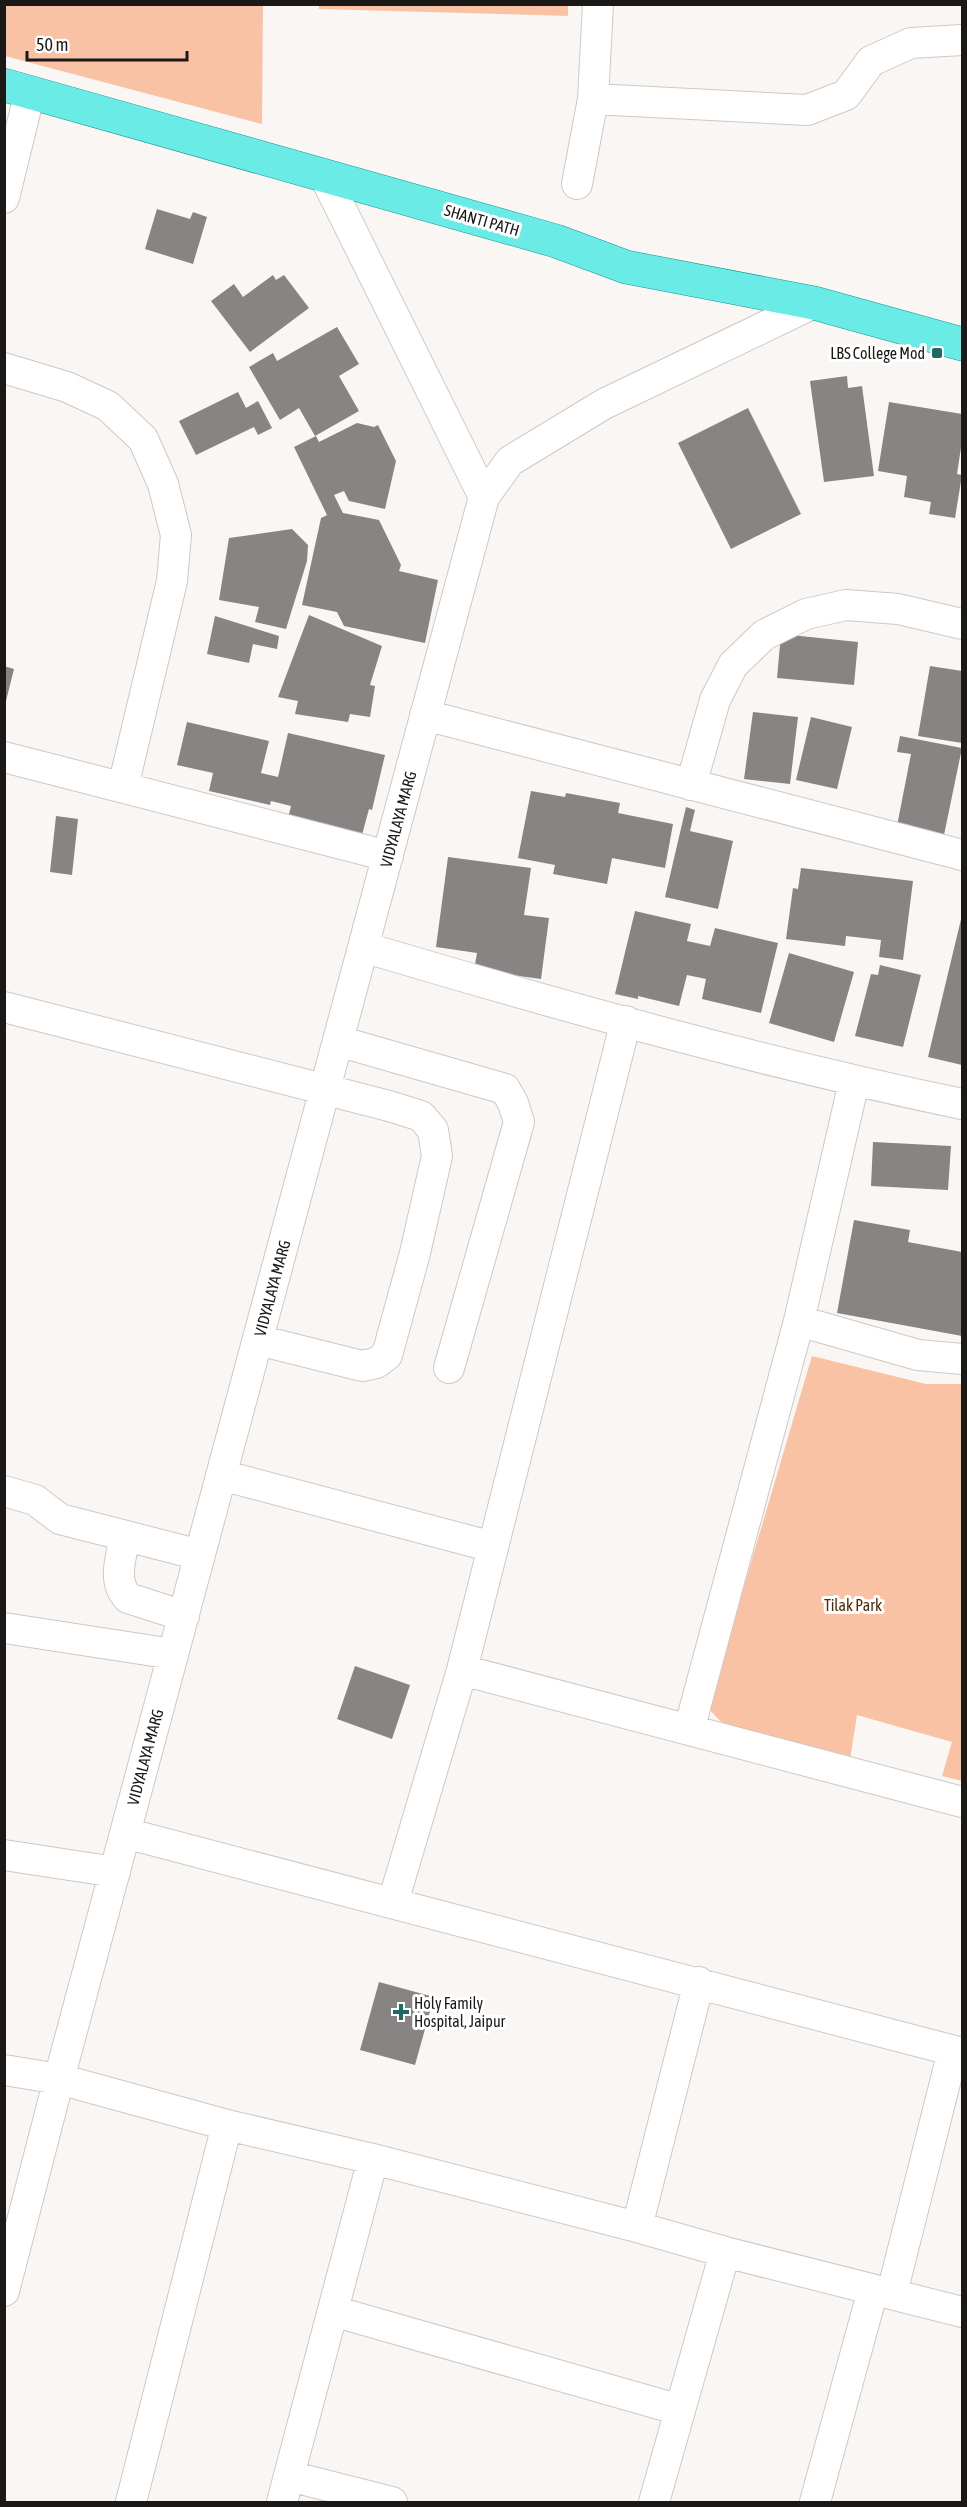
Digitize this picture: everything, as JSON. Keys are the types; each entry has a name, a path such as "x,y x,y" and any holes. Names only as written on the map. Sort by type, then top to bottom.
{"main road":[{"name":"SHANTI PATH","path":"17,89 556,241 626,267 814,303 963,344"}],"street":[{"path":"577,184 593,99 598,4"},
{"path":"593,99 807,110 846,95 871,61 911,43 963,40"},
{"path":"4,198 17,89"},
{"path":"324,175 484,498"},
{"name":"VIDYALAYA MARG","path":"4,2291 484,498 510,461 604,404 814,303"},
{"path":"4,368 68,387 108,406 143,439 163,484 176,536 172,581 123,787"},
{"path":"691,785 715,700 733,665 764,635 806,614 846,604 898,609 963,624"},
{"path":"425,715 963,855"},
{"path":"4,757 388,856"},
{"path":"363,947 854,1082 963,1104"},
{"path":"4,1007 325,1089 421,1116 433,1130 437,1156 415,1253 387,1355 376,1363 362,1366 258,1340"},
{"path":"393,1902 462,1670 626,1021"},
{"path":"338,1041 505,1089 513,1103 519,1122 449,1368"},
{"path":"689,1730 799,1321 854,1082"},
{"path":"799,1321 918,1355 963,1359"},
{"path":"221,1475 493,1547"},
{"path":"4,1491 44,1505 60,1519 200,1556"},
{"path":"125,1537 118,1574 123,1593 128,1598 184,1616"},
{"path":"4,1628 173,1654"},
{"path":"462,1670 963,1802"},
{"path":"125,1833 699,1982 958,2052 815,2502"},
{"path":"4,1854 115,1872"},
{"path":"637,2227 699,1982"},
{"path":"4,2070 59,2079 227,2125 373,2159 963,2312"},
{"path":"131,2502 227,2125"},
{"path":"373,2159 286,2489 392,2502"},
{"path":"654,2502 725,2252"},
{"path":"333,2311 680,2410"}],"green space":[{"path":"319,4 568,4 568,16 319,9"},
{"path":"4,5 263,5 262,124 5,56"},
{"name":"Tilak Park","path":"812,1356 926,1384 962,1384 962,1781 942,1776 952,1742 857,1715 850,1759 724,1725 708,1708"}],"building":[{"path":"157,209 190,219 193,212 207,217 193,264 145,249"},
{"path":"273,275 276,280 284,275 309,308 250,352 211,301 234,284 243,297"},
{"path":"337,327 359,364 339,376 359,411 315,436 299,408 280,420 249,367 273,353 277,361"},
{"path":"847,376 848,388 862,386 874,476 824,482 810,381"},
{"path":"238,392 246,408 258,401 272,428 258,435 254,427 196,455 179,421"},
{"path":"889,402 962,414 962,441 957,474 962,475 955,518 929,514 931,502 904,497 907,476 878,471"},
{"path":"748,408 801,514 731,549 678,443"},
{"path":"357,423 374,427 378,425 396,461 385,509 349,501 344,491 334,495 343,513 379,520 401,565 399,571 438,580 425,643 344,626 337,612 302,605 321,518 327,515 294,447 316,436 319,442"},
{"path":"292,529 308,545 307,561 286,629 255,622 259,607 219,600 229,538"},
{"path":"309,615 382,646 370,685 375,686 370,717 350,714 348,722 295,714 298,701 278,697"},
{"path":"215,616 279,636 277,649 253,644 249,663 207,654"},
{"path":"781,634 858,642 854,685 777,678"},
{"path":"4,666 14,669 5,705 4,705"},
{"path":"930,666 962,671 962,743 918,736"},
{"path":"753,712 798,717 790,784 744,779"},
{"path":"811,717 852,727 837,789 796,780"},
{"path":"187,722 269,741 261,773 278,777 288,733 385,755 372,810 369,809 362,835 288,818 291,806 271,801 270,805 209,791 213,773 177,765"},
{"path":"900,736 962,748 944,835 897,826 911,754 897,752"},
{"path":"531,791 565,797 566,793 620,803 618,813 673,824 665,868 612,858 607,884 553,874 555,865 518,858"},
{"path":"686,807 695,810 690,831 733,841 718,909 665,897"},
{"path":"56,816 78,819 72,875 50,872"},
{"path":"448,857 531,868 524,915 549,918 541,979 474,970 477,953 436,947"},
{"path":"801,868 913,881 903,960 879,957 881,940 846,936 845,946 786,939 793,888 798,889"},
{"path":"635,911 691,924 687,941 710,946 715,928 778,943 761,1013 702,999 706,979 687,975 679,1006 638,996 638,999 615,994"},
{"path":"962,915 962,1065 928,1057"},
{"path":"789,953 854,972 834,1042 769,1023"},
{"path":"880,965 921,975 903,1047 855,1036 871,974 878,975"},
{"path":"873,1142 951,1146 948,1190 871,1186"},
{"path":"854,1220 910,1230 908,1242 962,1252 962,1336 837,1313"},
{"path":"355,1666 410,1685 392,1739 337,1719"},
{"path":"379,1982 434,1997 415,2065 360,2050"}],"place":[{"name":"LBS College Mod","path":"937,353"},
{"name":"Holy Family Hospital, Jaipur","path":"401,2012"}]}
